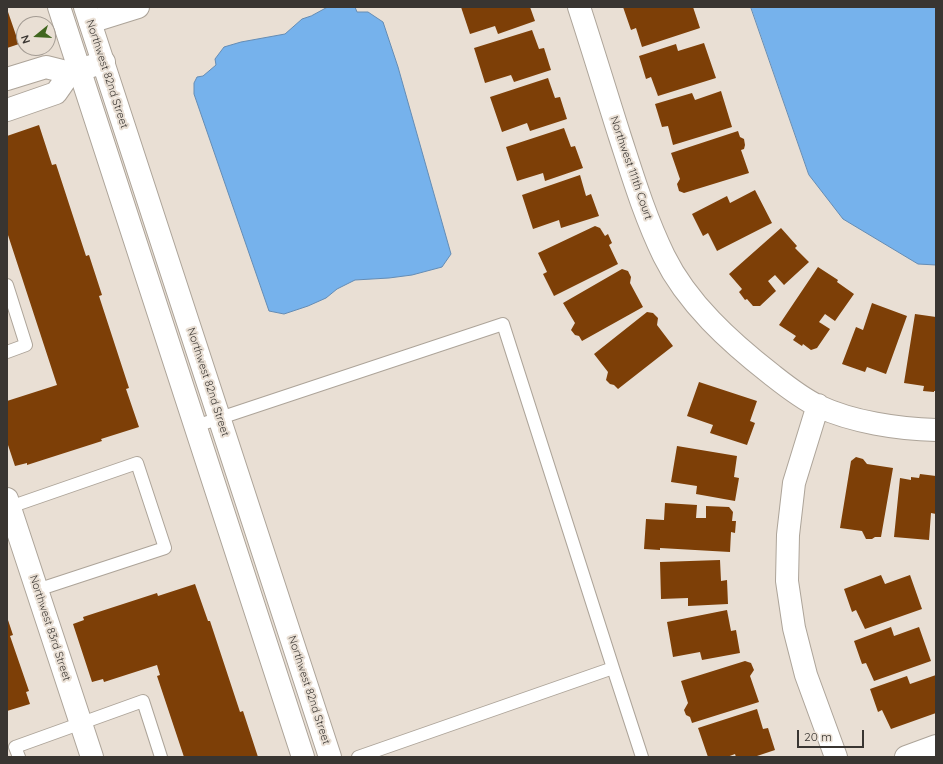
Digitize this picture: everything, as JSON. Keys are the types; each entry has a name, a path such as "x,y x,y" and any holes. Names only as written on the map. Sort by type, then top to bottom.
{"street":[{"path":"59,7 75,71 196,426 303,757"},
{"path":"88,14 138,7"},
{"name":"Northwest 111th Court","path":"579,7 642,206 665,257 690,297 722,332 760,365 787,387 818,406 843,416 878,424 936,430"},
{"name":"Northwest 82nd Street","path":"88,14 330,757"},
{"path":"7,79 46,67 75,71 104,62"},
{"path":"7,110 56,93 75,71"},
{"path":"818,406 794,482 788,535 787,581 794,628 806,675 836,757"},
{"name":"Northwest 83rd Street","path":"8,504 92,757"},
{"path":"906,757 936,746"}],"lane":[{"path":"7,286 26,345 7,352"},
{"path":"196,426 503,324 642,757"},
{"path":"8,504 137,463 165,548 37,590"},
{"path":"358,757 614,668"},
{"path":"19,757 15,747 143,701 161,757"}],"water":[{"path":"328,7 355,7 357,12 368,12 383,22 398,67 451,254 442,267 412,275 355,280 337,289 326,298 284,314 269,311 194,94 194,83 197,77 203,76 216,65 215,59 224,47 241,42 285,34 302,19"},
{"path":"751,7 936,7 936,265 918,264 843,219 809,175"}],"building":[{"path":"461,7 530,7 535,21 498,34 495,26 470,34"},
{"path":"623,7 693,7 700,28 642,47 636,28 631,30"},
{"path":"7,9 16,35 16,45 7,48"},
{"path":"532,30 539,49 544,48 551,70 514,82 511,75 485,83 474,48"},
{"path":"704,43 716,78 658,96 651,77 646,79 639,56 676,44 678,51"},
{"path":"548,78 555,98 560,97 567,119 530,131 527,123 502,132 490,97"},
{"path":"721,91 732,127 673,145 668,126 662,127 655,104 692,93 695,100"},
{"path":"39,125 52,165 56,164 86,256 89,255 102,295 99,296 129,388 126,389 139,427 101,439 102,441 27,465 27,463 15,466 7,442 7,401 57,385 7,232 7,136"},
{"path":"564,128 571,147 575,146 583,168 545,181 543,173 517,181 506,147"},
{"path":"738,131 740,137 744,139 744,149 741,150 749,173 684,193 679,191 677,184 680,179 671,153"},
{"path":"580,175 586,196 591,194 599,216 561,228 559,220 533,229 522,195"},
{"path":"755,190 772,223 717,251 708,233 703,236 692,214 727,196 730,203"},
{"path":"595,226 600,228 605,236 608,234 612,243 609,245 618,264 554,296 543,274 547,272 538,253"},
{"path":"781,228 797,246 795,248 809,262 784,285 775,275 768,281 776,291 760,306 753,306 747,299 745,300 739,292 742,289 729,274"},
{"path":"818,267 838,280 837,282 854,294 835,321 825,314 819,322 830,329 817,348 811,350 803,344 802,346 793,340 796,336 779,325"},
{"path":"622,269 628,271 631,277 630,283 643,307 582,341 579,336 575,335 571,330 575,323 563,303"},
{"path":"872,303 907,316 886,374 867,367 865,372 842,364 856,327 863,330"},
{"path":"647,312 653,313 658,318 657,325 673,346 618,389 606,380 608,372 594,354"},
{"path":"915,314 936,317 936,391 934,392 923,391 924,386 904,383"},
{"path":"699,382 757,401 750,421 755,423 747,445 710,433 713,425 687,416"},
{"path":"677,446 737,456 734,477 739,478 735,501 696,494 697,486 671,482"},
{"path":"856,457 863,459 867,464 893,468 881,537 866,539 862,531 840,528 851,461"},
{"path":"920,474 936,476 936,514 931,513 929,540 894,537 900,478 911,480 911,477 919,478"},
{"path":"665,503 697,505 696,518 706,518 706,506 729,507 733,512 732,521 736,521 735,533 731,532 730,552 660,548 660,550 644,549 646,519 664,520"},
{"path":"720,560 721,581 727,580 728,604 688,606 688,598 661,599 660,562"},
{"path":"881,575 885,584 910,575 922,609 865,629 856,610 852,612 844,589"},
{"path":"195,584 208,621 210,621 240,712 243,711 258,757 184,757 157,676 160,675 157,665 104,682 103,679 92,682 73,624 84,620 83,617 157,593 158,596"},
{"path":"727,610 731,631 736,630 740,653 702,660 700,652 673,657 667,622"},
{"path":"7,617 13,635 10,636 29,691 26,692 30,704 7,711"},
{"path":"891,627 894,636 919,627 931,661 874,681 866,663 862,664 854,641"},
{"path":"745,661 751,663 754,670 750,676 759,702 692,723 690,717 686,715 684,710 688,703 681,681"},
{"path":"936,675 936,713 891,729 882,710 878,712 870,689 907,676 910,684"},
{"path":"757,709 763,729 768,728 775,750 754,757 736,757 735,754 727,757 708,757 698,728"}]}
